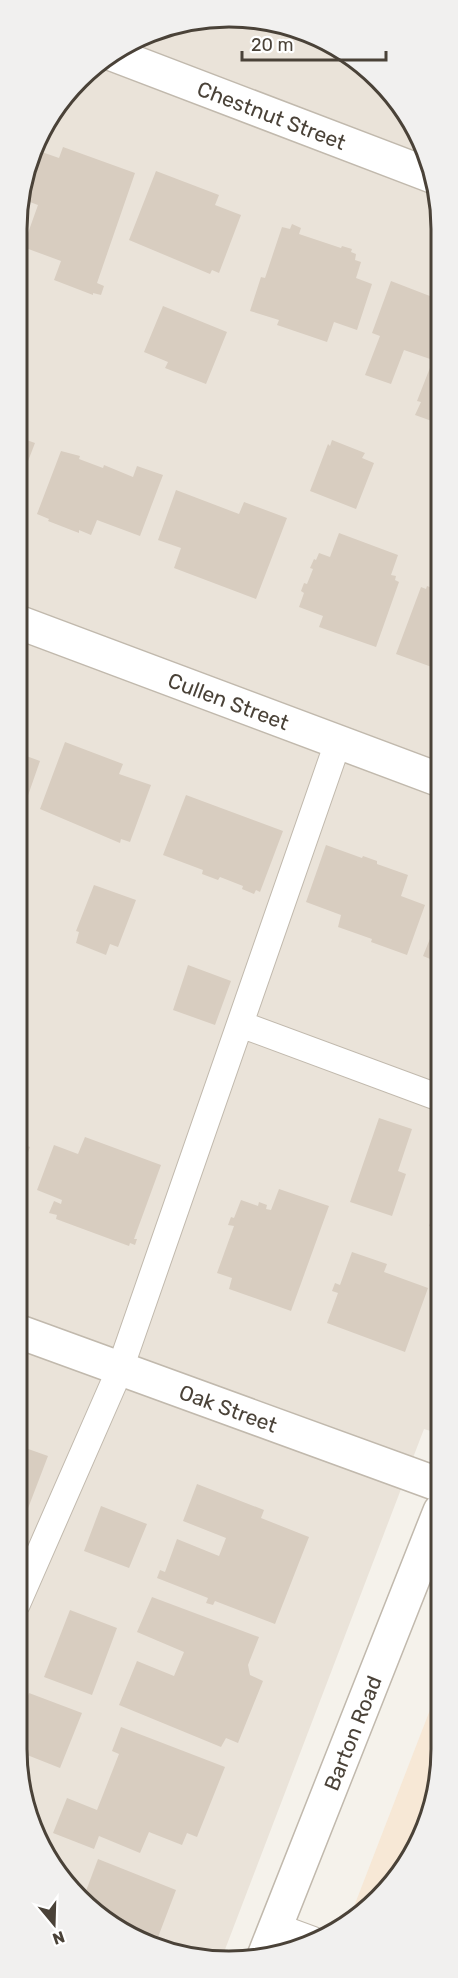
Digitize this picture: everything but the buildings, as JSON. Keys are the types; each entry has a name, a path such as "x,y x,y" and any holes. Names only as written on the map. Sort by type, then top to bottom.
{"street":[{"name":"Chestnut Street","path":"122,58 422,172"},
{"name":"Cullen Street","path":"27,625 431,777"},
{"name":"Oak Street","path":"27,1335 431,1482"},
{"name":"Barton Road","path":"267,1947 431,1534"}],"lane":[{"path":"27,1581 120,1369 338,742"},
{"path":"240,1024 431,1095"},
{"path":"275,1926 304,1937"}],"shaded area":[{"path":"229,27 281,34 306,42 341,61 372,86 404,128 420,164 427,190 431,229 431,1431 424,1429 224,1951 177,1944 152,1936 128,1924 96,1901 77,1882 54,1850 42,1826 34,1801 27,1762 27,229 31,190 38,164 54,128 77,96 96,77 128,54 164,38 203,29"},
{"path":"431,1707 429,1775 416,1826 389,1872 354,1907"}]}
